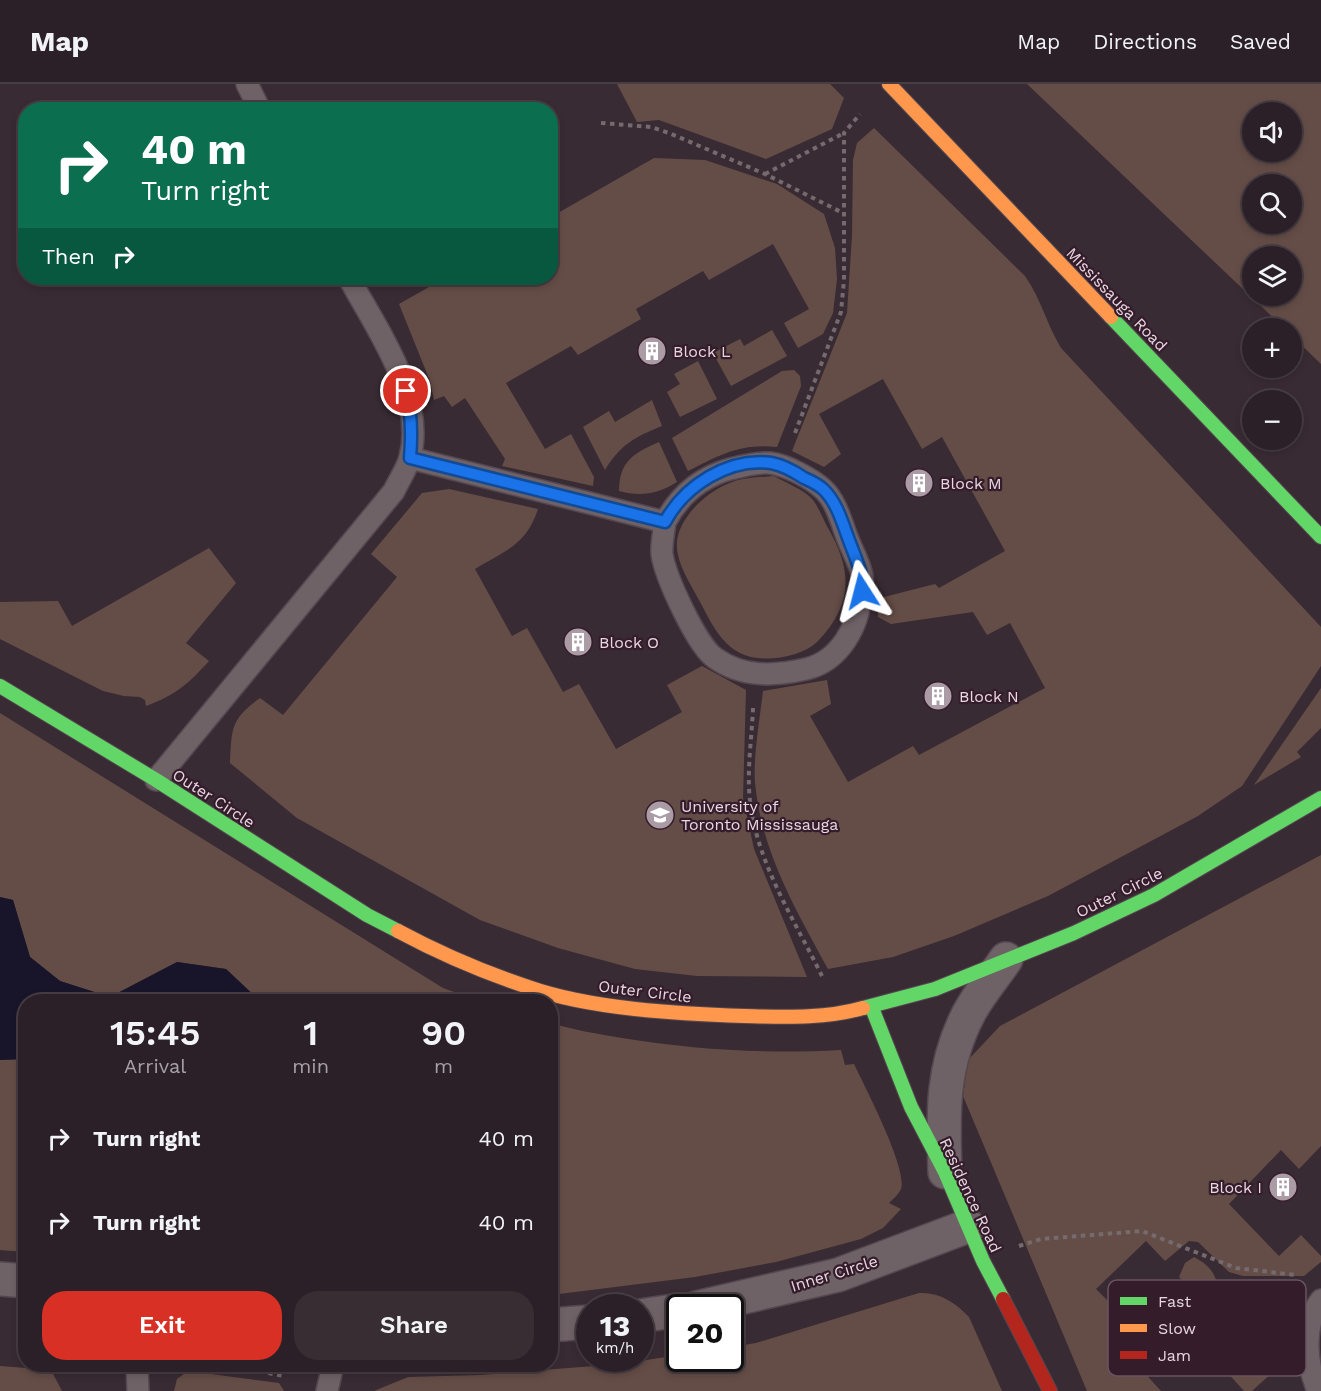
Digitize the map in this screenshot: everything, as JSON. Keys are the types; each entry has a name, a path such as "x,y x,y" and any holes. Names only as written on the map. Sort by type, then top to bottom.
{"street":[{"name":"Mississauga Road","path":"889,84 1321,537"},
{"name":"Outer Circle","path":"0,686 156,780 367,915 441,953 529,988 556,994"},
{"name":"Outer Circle","path":"558,994 587,1001 686,1014 806,1017 838,1015 872,1008 934,988 1074,933 1154,895 1321,798"},
{"path":"945,1172 943,1119 945,1083 954,1046 969,1012 1006,959"},
{"name":"Residence Road","path":"872,1008 911,1107 945,1172 983,1261 1050,1391"},
{"name":"Inner Circle","path":"744,1297 838,1275 968,1226"},
{"path":"0,1279 18,1280"},
{"path":"558,1324 576,1323"}],"lane":[{"path":"247,84 256,102"},
{"path":"156,780 394,491 410,458 412,436 410,406 402,376 353,285"},
{"path":"410,458 665,522"},
{"path":"770,463 794,472 823,489 837,508 863,577 861,604 855,624 847,639 830,658 811,668 781,675 755,674 737,670 713,658 689,623 669,577 662,553 665,522 674,505 693,488 715,473 743,465 770,463"},
{"path":"1318,1391 1312,1376 1307,1344 1316,1307 1321,1300"},
{"path":"137,1372 138,1391"},
{"path":"327,1391 331,1372"}],"path":[{"path":"765,174 844,133 865,108"},
{"path":"601,123 651,127 765,174 843,213"},
{"path":"770,463 793,438 841,312 844,280 844,133"},
{"path":"755,674 749,787 754,824 766,863 825,982"},
{"path":"1014,1249 1041,1239 1142,1231 1236,1268 1304,1276"},
{"path":"262,1372 284,1376"}],"shaded area":[{"path":"617,84 830,84 844,98 832,129 766,159 659,120 637,122"},
{"path":"1027,84 1321,84 1321,364 1302,346 1302,318 1273,318 1261,306 1302,306 1302,246 1242,246 1242,288"},
{"path":"874,128 1025,276 1061,348 1321,627 1321,666 1242,786 1198,816 1048,896 954,936 893,957 828,969 792,902 764,832 755,782 757,737 763,691 827,680 831,704 810,716 848,782 913,746 919,755 1045,688 1010,623 987,635 973,612 891,624 878,617 878,606 884,597 935,584 939,588 1005,551 942,437 922,449 883,379 819,414 841,454 824,467 792,451 847,313 852,236 853,160 857,143"},
{"path":"654,158 705,160 777,184 824,214 835,248 837,279 833,313 823,334 798,348 784,323 809,309 773,244 709,280 703,271 636,309 641,319 578,355 571,346 506,383 545,449 571,434 594,477 593,486 502,466 505,459 465,398 452,407 444,396 434,400 430,381 399,304 433,285 558,285 558,213"},
{"path":"772,330 787,356 731,386 713,353 740,339 744,346"},
{"path":"698,361 717,399 680,417 667,392 680,384 674,374"},
{"path":"794,370 800,376 801,386 777,447 741,449 720,455 688,471 672,438 782,371"},
{"path":"652,400 662,426 629,442 605,470 583,427 609,411 615,422"},
{"path":"659,442 677,482 649,493 635,494 619,491 625,465 635,454"},
{"path":"774,476 810,496 815,503 842,559 845,588 837,615 817,642 801,652 769,659 748,656 726,643 707,615 684,572 678,556 677,541 680,530 692,510 711,493 732,482 747,478"},
{"path":"449,489 538,509 527,531 513,546 475,569 512,636 527,628 563,692 579,684 616,749 682,712 667,685 702,666 746,690 743,798 754,849 807,977 697,976 635,969 558,948 480,920 297,818 230,763 232,733 238,719 260,698 283,715 397,577 371,554 422,493"},
{"path":"209,548 236,583 186,643 209,661 195,676 166,698 146,706 145,700 140,697 103,691 0,639 0,602 58,601 72,626"},
{"path":"1321,688 1321,728 1297,752 1301,757 1254,785"},
{"path":"0,713 443,988 460,994 253,994 226,969 177,962 116,994 101,994 60,981 30,957 13,900 0,897"},
{"path":"1321,855 1321,1146 1299,1169 1281,1150 1229,1204 1279,1256 1301,1235 1321,1256 1321,1262 1304,1276 1243,1276 1229,1272 1198,1242 1189,1241 1165,1261 1146,1241 1096,1289 1108,1301 1108,1376 1147,1376 1161,1391 1087,1391 963,1096 968,1060 1000,1026"},
{"path":"0,897 13,900 30,957 60,981 101,994 18,994 18,1059 0,1060"},
{"path":"177,962 226,969 253,994 116,994"},
{"path":"558,1025 677,1046 786,1052 841,1050 845,1065 854,1064 898,1164 901,1189 889,1203 901,1209 883,1228 861,1239 776,1262 695,1277 558,1294"},
{"path":"18,1059 18,1251 0,1250 0,1060"},
{"path":"1194,1257 1211,1270 1216,1280 1182,1280 1179,1277 1185,1263"},
{"path":"919,1293 933,1294 946,1299 969,1317 1002,1391 374,1391 408,1377 558,1372 558,1369 576,1367 576,1372 654,1372 654,1359 666,1357 666,1372 744,1372 744,1345"},
{"path":"0,1366 18,1367 18,1372 52,1372 62,1391 0,1391"},
{"path":"187,1372 196,1372 279,1383 284,1391 174,1391 177,1379"},
{"path":"1230,1376 1268,1376 1252,1391 1244,1391"}],"traffic: fast":[{"path":"1111,317 1321,537"},
{"path":"0,686 156,780 367,915 398,931"},
{"path":"863,1008 935,989 1074,933 1154,895 1321,798"},
{"path":"872,1008 911,1107 945,1172 983,1261 1003,1299"}],"traffic: slow":[{"path":"889,84 1111,317"},
{"path":"398,931 461,962 552,994"},
{"path":"558,996 635,1009 692,1014 804,1017 863,1008"}],"traffic: jam":[{"path":"1003,1299 1050,1391"}],"place":[{"name":"Block L","path":"652,351"},
{"name":"Block M","path":"919,483"},
{"name":"Block O","path":"578,642"},
{"name":"Block N","path":"938,696"},
{"name":"University of Toronto Mississauga","path":"660,815"},
{"name":"Block I","path":"1283,1187"}],"route":[{"path":"406,391 410,406 412,436 410,458 665,522 674,505 715,473 743,465 770,463 786,468 823,489 837,508 863,577 862,591"}]}
